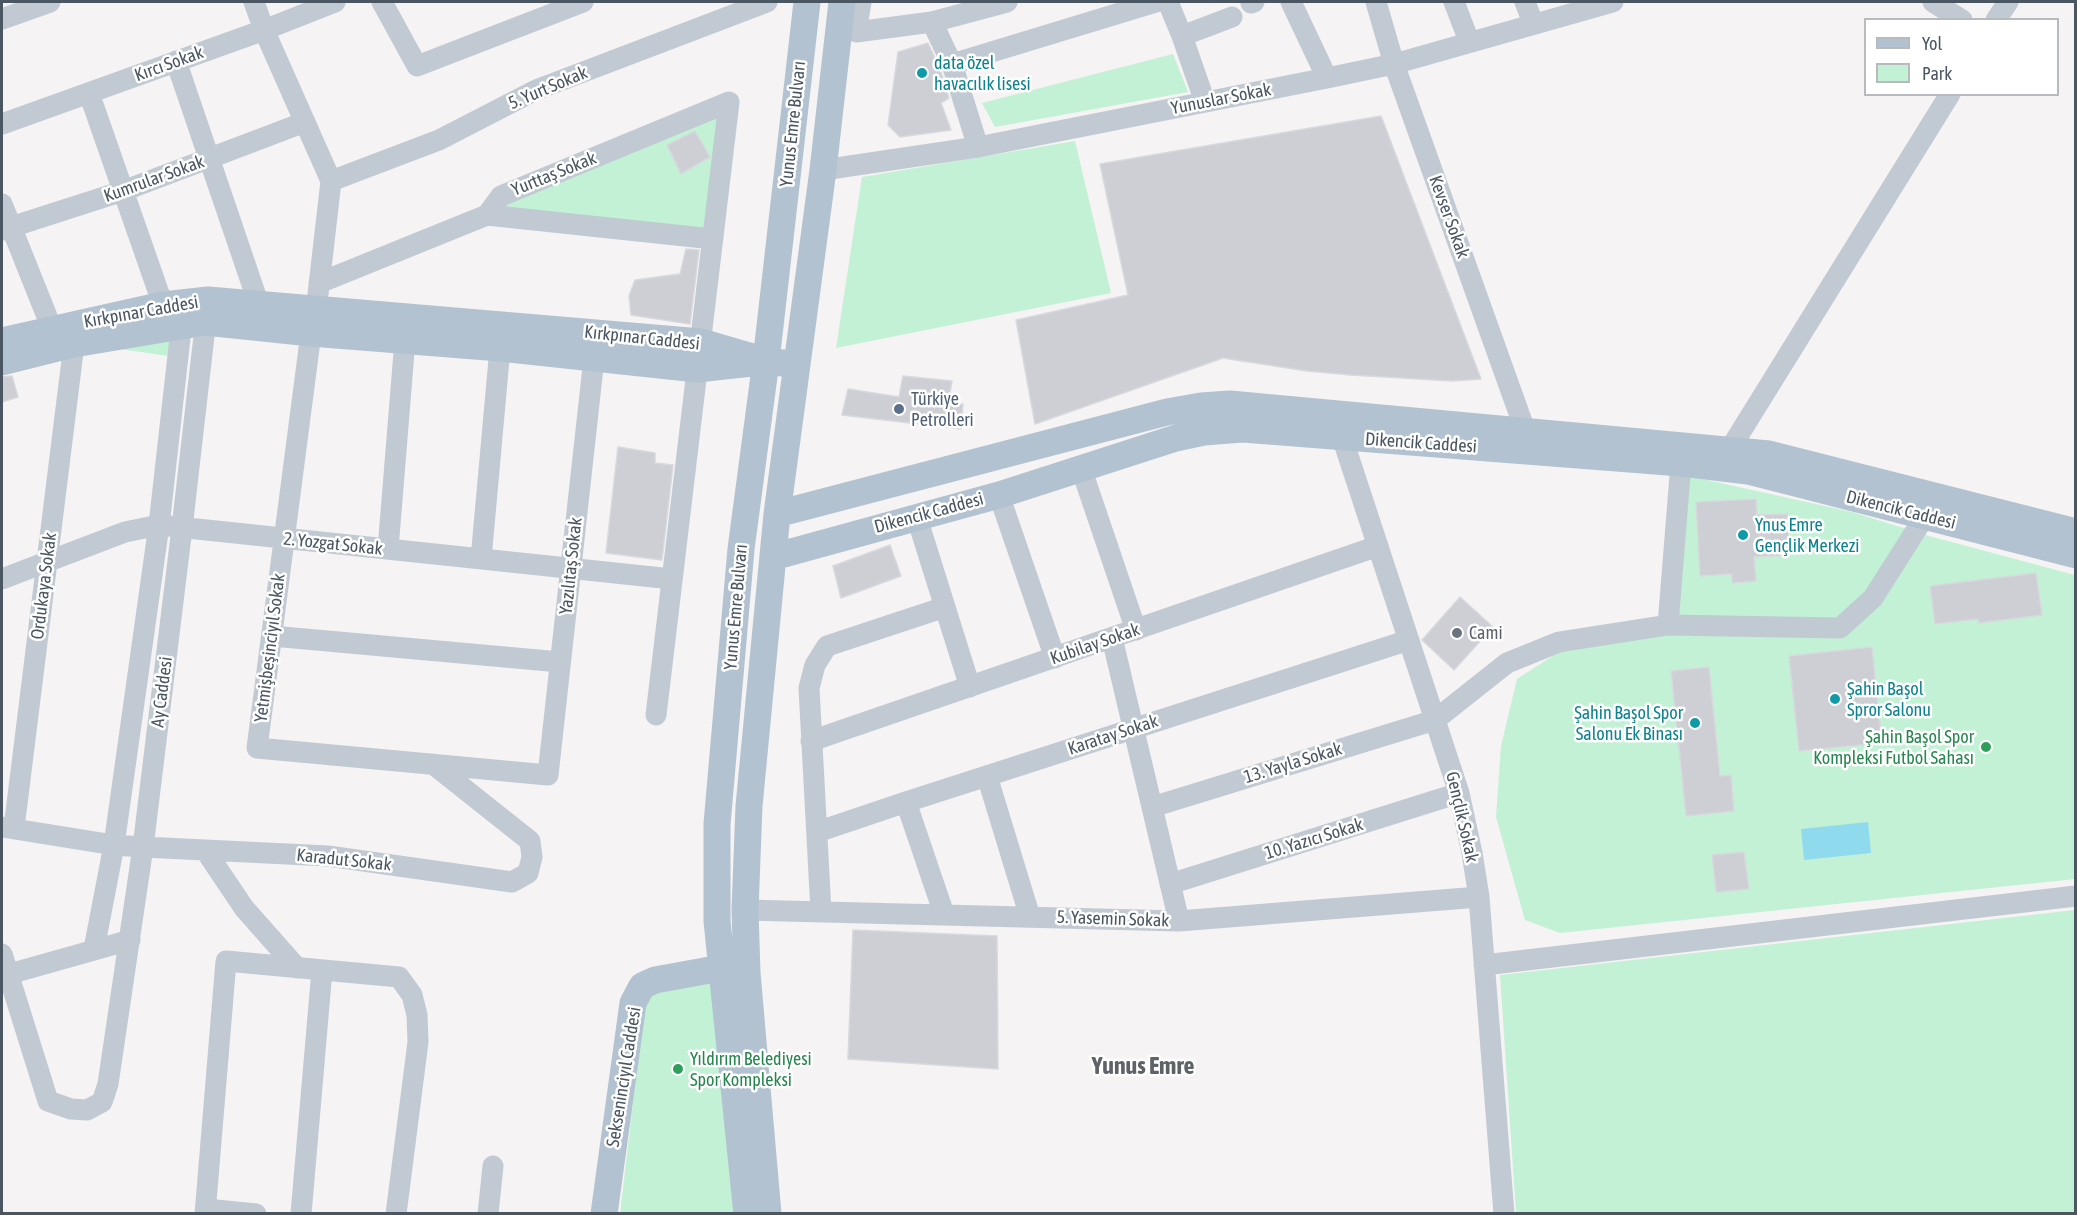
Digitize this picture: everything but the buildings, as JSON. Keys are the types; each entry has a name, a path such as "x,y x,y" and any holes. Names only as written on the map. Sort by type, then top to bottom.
{"main road":[{"name":"Yunus Emre Bulvarı","path":"747,1214 717,921 717,825 741,549 766,361 807,2"},
{"name":"Yunus Emre Bulvarı","path":"768,1214 747,973 745,910 749,807 777,514 824,170 842,2"},
{"name":"Kırkpınar Caddesi","path":"2,362 60,340 188,311 259,304 701,342 766,361"},
{"name":"Kırkpınar Caddesi","path":"188,311 315,308 405,340 698,369 766,361"},
{"name":"Kırkpınar Caddesi","path":"2,341 60,340"},
{"path":"766,361 796,365"},
{"name":"Dikencik Caddesi","path":"777,514 1167,412 1201,405 1240,405 1769,454 2076,532"},
{"name":"Dikencik Caddesi","path":"773,557 999,495 1176,438 1204,432 1243,429 1681,463 1748,471 2076,555"},
{"name":"Sekseninciyıl Caddesi","path":"604,1214 633,1003 642,986 655,980 721,968"}],"street":[{"path":"2,19 50,2"},
{"path":"254,2 264,30 331,182"},
{"name":"Kırcı Sokak","path":"2,124 264,30 335,2"},
{"path":"382,2 417,66 583,2"},
{"name":"5. Yurt Sokak","path":"331,182 439,140 536,90 767,2"},
{"path":"861,2 856,32 932,22 1006,2"},
{"path":"952,64 1156,2"},
{"path":"1168,2 1205,102"},
{"path":"1291,2 1328,78"},
{"name":"Kevser Sokak","path":"1376,2 1394,64 1525,430"},
{"path":"1454,2 1469,41"},
{"path":"1525,2 1533,23"},
{"name":"Yunuslar Sokak","path":"824,170 978,147 1394,64 1612,2"},
{"path":"1933,2 1959,18"},
{"path":"1997,18 2007,2"},
{"path":"1182,36 1232,17"},
{"path":"932,22 952,64 978,147"},
{"path":"176,61 259,304"},
{"path":"89,93 123,191 188,311"},
{"path":"1730,449 1949,96"},
{"name":"Yurttaş Sokak","path":"315,308 487,214 501,196 729,102 713,239"},
{"name":"Kumrular Sokak","path":"6,229 123,191 304,122"},
{"name":"Yetmişbeşinciyıl Sokak","path":"331,182 257,748 434,764"},
{"path":"2,204 6,229 60,340"},
{"path":"487,214 713,239 656,715"},
{"name":"Ay Caddesi","path":"94,949 114,845 188,311"},
{"name":"Ay Caddesi","path":"4,968 48,1101 71,1109 87,1110 102,1102 108,1084 130,940 182,528 188,311"},
{"name":"Ordukaya Sokak","path":"8,827 46,562 60,340"},
{"path":"388,549 405,340"},
{"path":"481,559 500,348"},
{"name":"Yazılıtaş Sokak","path":"434,764 548,775 594,358"},
{"name":"Gençlik Sokak","path":"1342,437 1459,793 1479,897 1504,1214"},
{"path":"1668,626 1681,463"},
{"path":"1081,468 1136,630"},
{"path":"999,495 1054,658"},
{"path":"1435,720 1507,663 1560,642 1668,626 1840,628 1873,598 1925,516"},
{"path":"917,518 970,687"},
{"name":"2. Yozgat Sokak","path":"2,579 125,532 159,525 672,579"},
{"name":"Kubilay Sokak","path":"811,741 1378,546"},
{"path":"821,912 809,688 815,665 827,646 945,608"},
{"path":"272,636 560,662"},
{"path":"1112,638 1179,921"},
{"name":"Karatay Sokak","path":"817,832 1408,640"},
{"name":"13. Yayla Sokak","path":"1152,807 1435,720"},
{"name":"Karadut Sokak","path":"8,827 114,845 327,856 512,882 528,873 532,857 530,841 434,764"},
{"path":"987,776 1030,917"},
{"name":"10. Yazıcı Sokak","path":"1170,884 1459,793"},
{"path":"906,802 944,914"},
{"path":"205,850 244,908 297,968"},
{"path":"1484,965 2076,896"},
{"name":"5. Yasemin Sokak","path":"745,910 1179,921 1479,897"},
{"path":"4,968 130,940"},
{"path":"256,1214 205,1211 226,962 399,977 412,995 417,1015 418,1042 396,1214"},
{"path":"301,1214 322,970"},
{"path":"488,1214 494,1166"}],"green space":[{"path":"1173,54 1188,92 995,127 982,103"},
{"path":"721,114 707,232 506,210 508,202"},
{"path":"1075,141 1111,293 836,348 862,177"},
{"path":"179,327 175,357 100,346"},
{"path":"1684,475 1852,512 1929,536 2075,575 2075,879 1560,933 1525,920 1496,817 1501,746 1517,679 1565,648 1671,618"},
{"path":"2075,910 2075,1213 1516,1213 1500,975"},
{"name":"Yıldırım Belediyesi Spor Kompleksi","path":"712,977 734,1213 620,1214 646,992"}],"water":[{"path":"1868,822 1871,853 1804,860 1801,829"}],"place":[{"name":"data özel havacılık lisesi","path":"922,73"},
{"name":"Türkiye Petrolleri","path":"899,409"},
{"name":"Ynus Emre Gençlik Merkezi","path":"1743,535"},
{"name":"Cami","path":"1457,633"},
{"name":"Şahin Başol Spror Salonu","path":"1835,699"},
{"name":"Şahin Başol Spor Salonu Ek Binası","path":"1695,723"},
{"name":"Şahin Başol Spor Kompleksi Futbol Sahası","path":"1986,747"},
{"name":"Yıldırım Belediyesi Spor Kompleksi","path":"678,1069"}],"district":[{"name":"Yunus Emre","path":"1143,1066"}]}
